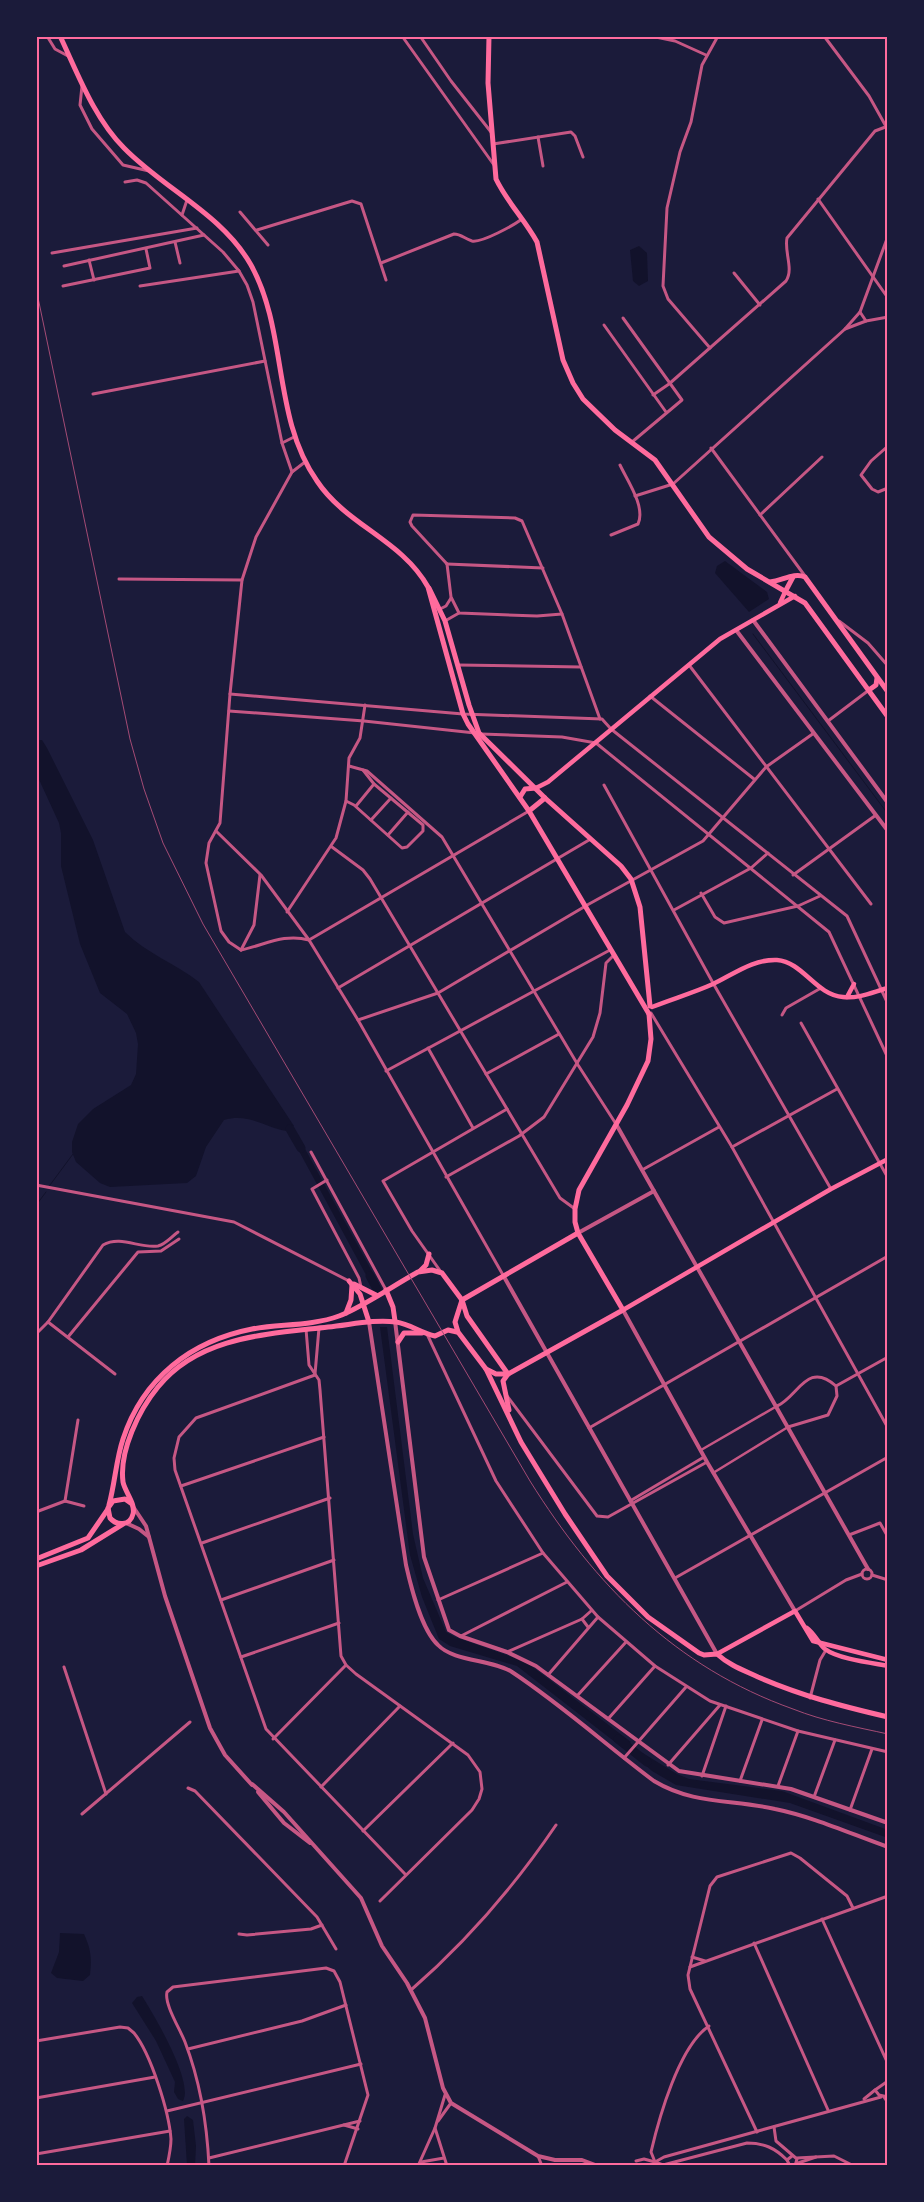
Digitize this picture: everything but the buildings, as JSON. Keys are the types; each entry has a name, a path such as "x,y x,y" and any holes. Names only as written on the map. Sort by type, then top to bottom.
{"main road":[{"path":"60,36 108,129 125,150 234,241 255,274 266,304 294,437 305,462 317,483 331,498 400,551 415,567 428,587 445,621 472,714 480,733 545,798 617,862 631,880 640,907 649,994 651,1039 648,1061 579,1190 575,1209 575,1222 578,1233 623,1310"},
{"path":"489,36 488,83 496,179 502,191 523,219 541,254 564,360 573,383 600,418 655,460 673,484 687,509 709,537 747,569 804,603 888,717"},
{"path":"769,582 780,582 798,575 805,577 888,692"},
{"path":"780,603 790,581 798,575"},
{"path":"428,587 463,714 473,733 530,811 556,860 585,906 637,997 650,1010"},
{"path":"520,797 525,788 536,788 548,782 688,664 736,630 795,596"},
{"path":"868,690 878,682 876,675"},
{"path":"530,811 545,798"},
{"path":"650,1010 713,983 745,966 769,960 790,963 834,996 860,996 888,988"},
{"path":"847,997 854,984"},
{"path":"637,997 645,1000 649,994"},
{"path":"511,1419 503,1381 508,1374 623,1310 831,1189 888,1160"},
{"path":"578,1233 462,1300 455,1318 455,1325 458,1332 486,1369 542,1478 607,1576 648,1617 685,1644 704,1655 717,1654 795,1611 813,1641 888,1660"},
{"path":"125,1523 112,1520 109,1507 123,1439 130,1420 144,1395 171,1364 192,1351 228,1335 266,1327 317,1321 346,1313 363,1300 386,1290 418,1272 426,1265 429,1254"},
{"path":"418,1272 432,1270 442,1273 462,1300 467,1316 508,1374"},
{"path":"350,1282 376,1295"},
{"path":"350,1282 363,1300 369,1322"},
{"path":"346,1313 351,1300 350,1282"},
{"path":"386,1290 397,1322 406,1332 435,1336 448,1330 458,1332"},
{"path":"455,1318 467,1316"},
{"path":"306,1330 317,1321"},
{"path":"36,1566 81,1550 133,1516 132,1506 126,1492 123,1477 128,1445 145,1406 157,1388 183,1363 226,1343 254,1336 369,1322 397,1322 426,1334"},
{"path":"398,1342 406,1332"},
{"path":"486,1369 496,1374 508,1374"},
{"path":"36,1559 88,1538 109,1507 119,1498 128,1500 132,1506"},
{"path":"820,1642 826,1650 888,1666"},
{"path":"717,1654 730,1665 810,1698 888,1717"}],"street":[{"path":"46,36 55,48 70,57"},
{"path":"420,36 451,81 492,132"},
{"path":"651,36 675,41 706,55"},
{"path":"710,348 668,299 663,286 667,208 680,152 691,122 697,83 706,55 718,36"},
{"path":"654,395 669,384 789,278 787,238 875,130 887,127 869,96 824,36"},
{"path":"404,37 494,166"},
{"path":"83,82 80,104 92,129 118,161 128,167 150,171"},
{"path":"493,144 571,132 576,136 583,157"},
{"path":"538,137 543,166"},
{"path":"125,182 137,180 146,183 198,228 239,271 253,302 282,443 292,472"},
{"path":"818,199 888,298"},
{"path":"182,215 187,200"},
{"path":"257,230 356,201 361,204 386,280"},
{"path":"240,212 268,244"},
{"path":"381,263 454,234 471,241 480,240 523,219"},
{"path":"52,253 198,228"},
{"path":"64,266 204,235"},
{"path":"635,496 673,484 845,329 860,312 888,236"},
{"path":"175,242 180,263"},
{"path":"62,286 150,268 146,249"},
{"path":"89,260 94,280"},
{"path":"140,286 239,271"},
{"path":"734,273 760,305"},
{"path":"860,312 866,321"},
{"path":"845,329 866,321 888,317"},
{"path":"622,318 682,400 631,442"},
{"path":"604,325 666,412"},
{"path":"93,394 265,361"},
{"path":"282,443 294,437"},
{"path":"888,446 871,461 861,475 878,492 888,488"},
{"path":"711,448 805,577"},
{"path":"760,515 822,457"},
{"path":"305,462 292,472 256,537 242,580 230,694 220,823 209,843 206,870 221,931 235,948 241,950 284,938 297,937 309,940 453,854 530,811"},
{"path":"611,535 638,524 640,518 635,496 620,465"},
{"path":"458,613 451,597 448,564 410,524 412,515 518,518 524,522 562,614 600,719 724,817 793,875 847,916 888,1004"},
{"path":"448,564 543,568"},
{"path":"119,579 242,580"},
{"path":"440,609 446,606 451,597"},
{"path":"445,621 458,613 554,616 562,614"},
{"path":"753,620 888,803"},
{"path":"836,620 856,632 888,666"},
{"path":"736,630 888,831"},
{"path":"688,664 871,904"},
{"path":"458,665 581,667"},
{"path":"828,721 868,690"},
{"path":"230,694 463,714 600,719"},
{"path":"650,696 754,779"},
{"path":"287,912 332,847 346,800 349,758 360,738 365,705"},
{"path":"229,711 364,721 473,733 562,737 596,743 829,932 888,1058"},
{"path":"358,1020 438,994 585,906 703,841 766,767 815,733"},
{"path":"349,766 363,770 373,776 435,830 453,854 509,952 616,1124 868,1569 872,1575 888,1580"},
{"path":"346,800 356,806 404,849 423,831 423,825 374,784 363,770"},
{"path":"356,806 374,784"},
{"path":"604,785 713,983 831,1189"},
{"path":"371,820 391,798"},
{"path":"388,835 408,812"},
{"path":"793,875 876,816"},
{"path":"216,831 260,875 309,940 358,1020 546,1353 676,1578 717,1654"},
{"path":"338,988 590,840"},
{"path":"332,847 367,873 409,947 560,1198 575,1209"},
{"path":"674,910 701,893 751,868 768,854"},
{"path":"241,950 253,931 260,875"},
{"path":"701,893 715,917 724,923 798,906 820,896"},
{"path":"386,1071 533,991 612,952"},
{"path":"446,1177 522,1134 544,1117 578,1065 579,1059 593,1037 600,1013 606,963 612,952"},
{"path":"782,1016 786,1008 821,988"},
{"path":"650,1010 732,1148 814,1299 888,1428"},
{"path":"801,1023 888,1178"},
{"path":"486,1074 559,1034"},
{"path":"428,1048 473,1128"},
{"path":"732,1148 837,1089"},
{"path":"442,1273 397,1206 383,1181 431,1151 507,1109"},
{"path":"642,1170 719,1127"},
{"path":"311,1152 386,1290"},
{"path":"326,1180 313,1188 359,1278 363,1300"},
{"path":"36,1185 234,1222 350,1282"},
{"path":"578,1233 654,1191"},
{"path":"37,1333 48,1322 103,1245 116,1241 158,1246 165,1244 178,1232"},
{"path":"138,1252 160,1251 179,1239"},
{"path":"68,1338 138,1252 138,1244"},
{"path":"589,1428 888,1256"},
{"path":"623,1310 705,1460 795,1611 868,1569"},
{"path":"888,1316 888,1334"},
{"path":"48,1322 115,1374"},
{"path":"369,1322 406,1565 413,1592 428,1630 437,1645 443,1649 510,1671 626,1756 654,1781 681,1795 699,1800 777,1809 888,1847"},
{"path":"397,1322 424,1557 449,1630 460,1636 530,1662 608,1719 637,1744 678,1771 740,1782 778,1786 887,1823 888,1817"},
{"path":"315,1375 319,1328"},
{"path":"306,1330 309,1365 319,1382 342,1656 346,1665 473,1760 480,1772 482,1789 479,1799 472,1810 405,1874 380,1901"},
{"path":"426,1334 496,1480 543,1553 591,1611 655,1666 686,1687 720,1705 798,1731 888,1752"},
{"path":"836,1386 888,1357"},
{"path":"315,1375 206,1412 196,1418 186,1428 175,1447 175,1470 266,1729 405,1874"},
{"path":"700,1450 784,1403 804,1381 822,1378 836,1386"},
{"path":"713,1473 788,1427 828,1415 837,1396 836,1386"},
{"path":"505,1394 592,1512 597,1516 608,1517 628,1507 705,1460"},
{"path":"65,1501 78,1420"},
{"path":"181,1486 324,1437"},
{"path":"676,1578 824,1491 888,1457"},
{"path":"628,1507 630,1499 705,1460"},
{"path":"202,1543 330,1498"},
{"path":"36,1512 65,1501 84,1506"},
{"path":"132,1506 146,1526 165,1596 210,1728 225,1755 284,1823 320,1851"},
{"path":"125,1523 140,1529 149,1537"},
{"path":"849,1535 880,1523 888,1537"},
{"path":"438,1600 543,1553"},
{"path":"221,1600 334,1560"},
{"path":"862,1574 866,1579 872,1575"},
{"path":"460,1636 567,1582"},
{"path":"507,1652 582,1619 591,1611"},
{"path":"548,1675 598,1617"},
{"path":"582,1619 588,1627"},
{"path":"241,1657 339,1623"},
{"path":"577,1696 626,1642"},
{"path":"810,1698 822,1650 820,1642"},
{"path":"820,1660 826,1650"},
{"path":"273,1738 346,1665"},
{"path":"608,1719 655,1666"},
{"path":"64,1667 106,1794"},
{"path":"626,1756 686,1687"},
{"path":"668,1765 720,1705"},
{"path":"321,1787 400,1706"},
{"path":"702,1776 726,1706"},
{"path":"740,1782 762,1720"},
{"path":"82,1814 190,1722"},
{"path":"778,1786 798,1731"},
{"path":"814,1797 835,1740"},
{"path":"363,1831 452,1743"},
{"path":"850,1810 872,1748"},
{"path":"252,1784 284,1812 361,1898 382,1946 410,1990 430,2033 445,2095 451,2103 538,2156 555,2160 582,2160 598,2166"},
{"path":"188,1788 201,1798 322,1925 336,1949"},
{"path":"410,1990 456,1949 475,1929 512,1887 556,1825"},
{"path":"757,2132 709,2026 690,1989 692,1957 712,1882 717,1877 783,1854 793,1854 847,1896 853,1908"},
{"path":"690,1967 822,1918 888,1896"},
{"path":"822,1918 887,2064"},
{"path":"239,1934 304,1930 322,1925"},
{"path":"754,1943 828,2110"},
{"path":"692,1957 706,1961"},
{"path":"210,2166 198,2080 188,2049 168,2004 167,1992 174,1987 326,1968 337,1975 368,2096 344,2166"},
{"path":"188,2049 302,2020 346,2005"},
{"path":"654,2164 651,2152 653,2143 674,2077 698,2035 709,2026"},
{"path":"36,2041 120,2027 128,2028 137,2037 155,2077 167,2111 171,2140 167,2166"},
{"path":"167,2111 361,2064"},
{"path":"36,2098 155,2077"},
{"path":"861,2101 887,2081"},
{"path":"875,2090 888,2103"},
{"path":"419,2164 435,2128 445,2095"},
{"path":"654,2164 664,2157 757,2132 828,2110 884,2097"},
{"path":"437,2121 451,2103"},
{"path":"209,2158 360,2122"},
{"path":"343,2125 358,2129"},
{"path":"774,2127 776,2141 792,2156 797,2158 822,2156 843,2159 854,2166"},
{"path":"435,2128 447,2166"},
{"path":"36,2149 37,2154 170,2131"},
{"path":"636,2161 644,2159 654,2164 664,2165 752,2143 772,2147 788,2164 792,2156"},
{"path":"538,2156 542,2166"},
{"path":"797,2158 796,2164 822,2156"},
{"path":"419,2164 444,2158"}],"shaded area":[{"path":"639,246 647,253 648,281 639,286 633,281 630,250"},
{"path":"725,561 767,592 769,599 749,612 715,573 717,566"},
{"path":"36,740 42,740 47,748 93,840 125,932 142,946 199,982 294,1126 287,1131 249,1119 233,1118 224,1120 206,1147 196,1176 187,1183 110,1187 100,1183 76,1162 72,1152 72,1142 78,1124 93,1109 131,1085 136,1074 138,1044 136,1033 127,1014 100,993 80,944 61,866 61,833 59,823 36,773"},
{"path":"298,1136 379,1284 372,1286 293,1140"},
{"path":"380,1327 387,1327 413,1534 423,1578 446,1632 455,1637 526,1662 631,1742 624,1749 517,1666 450,1646 439,1639 422,1597 410,1555"},
{"path":"641,1752 677,1774 689,1779 782,1791 888,1830 888,1838 790,1803 676,1785 652,1771 636,1757"},
{"path":"60,1933 84,1934 90,1949 91,1964 90,1975 83,1981 57,1978 51,1973 59,1952"},
{"path":"142,1996 178,2064 185,2092 183,2101 178,2099 174,2092 175,2082 156,2041 132,2003 137,1997"},
{"path":"187,2116 193,2120 196,2146 195,2166 187,2166 184,2119"}],"waterway":[{"path":"753,634 888,814"},
{"path":"290,1129 301,1148"},
{"path":"50,1185 73,1154"},
{"path":"37,1204 46,1192"},
{"path":"370,1276 378,1291"},
{"path":"618,1739 647,1762"}],"railway":[{"path":"36,288 130,739 144,789 163,843 203,924 530,1481 582,1555 611,1588 675,1646 711,1670 750,1691 793,1709 816,1717 888,1734"}]}
